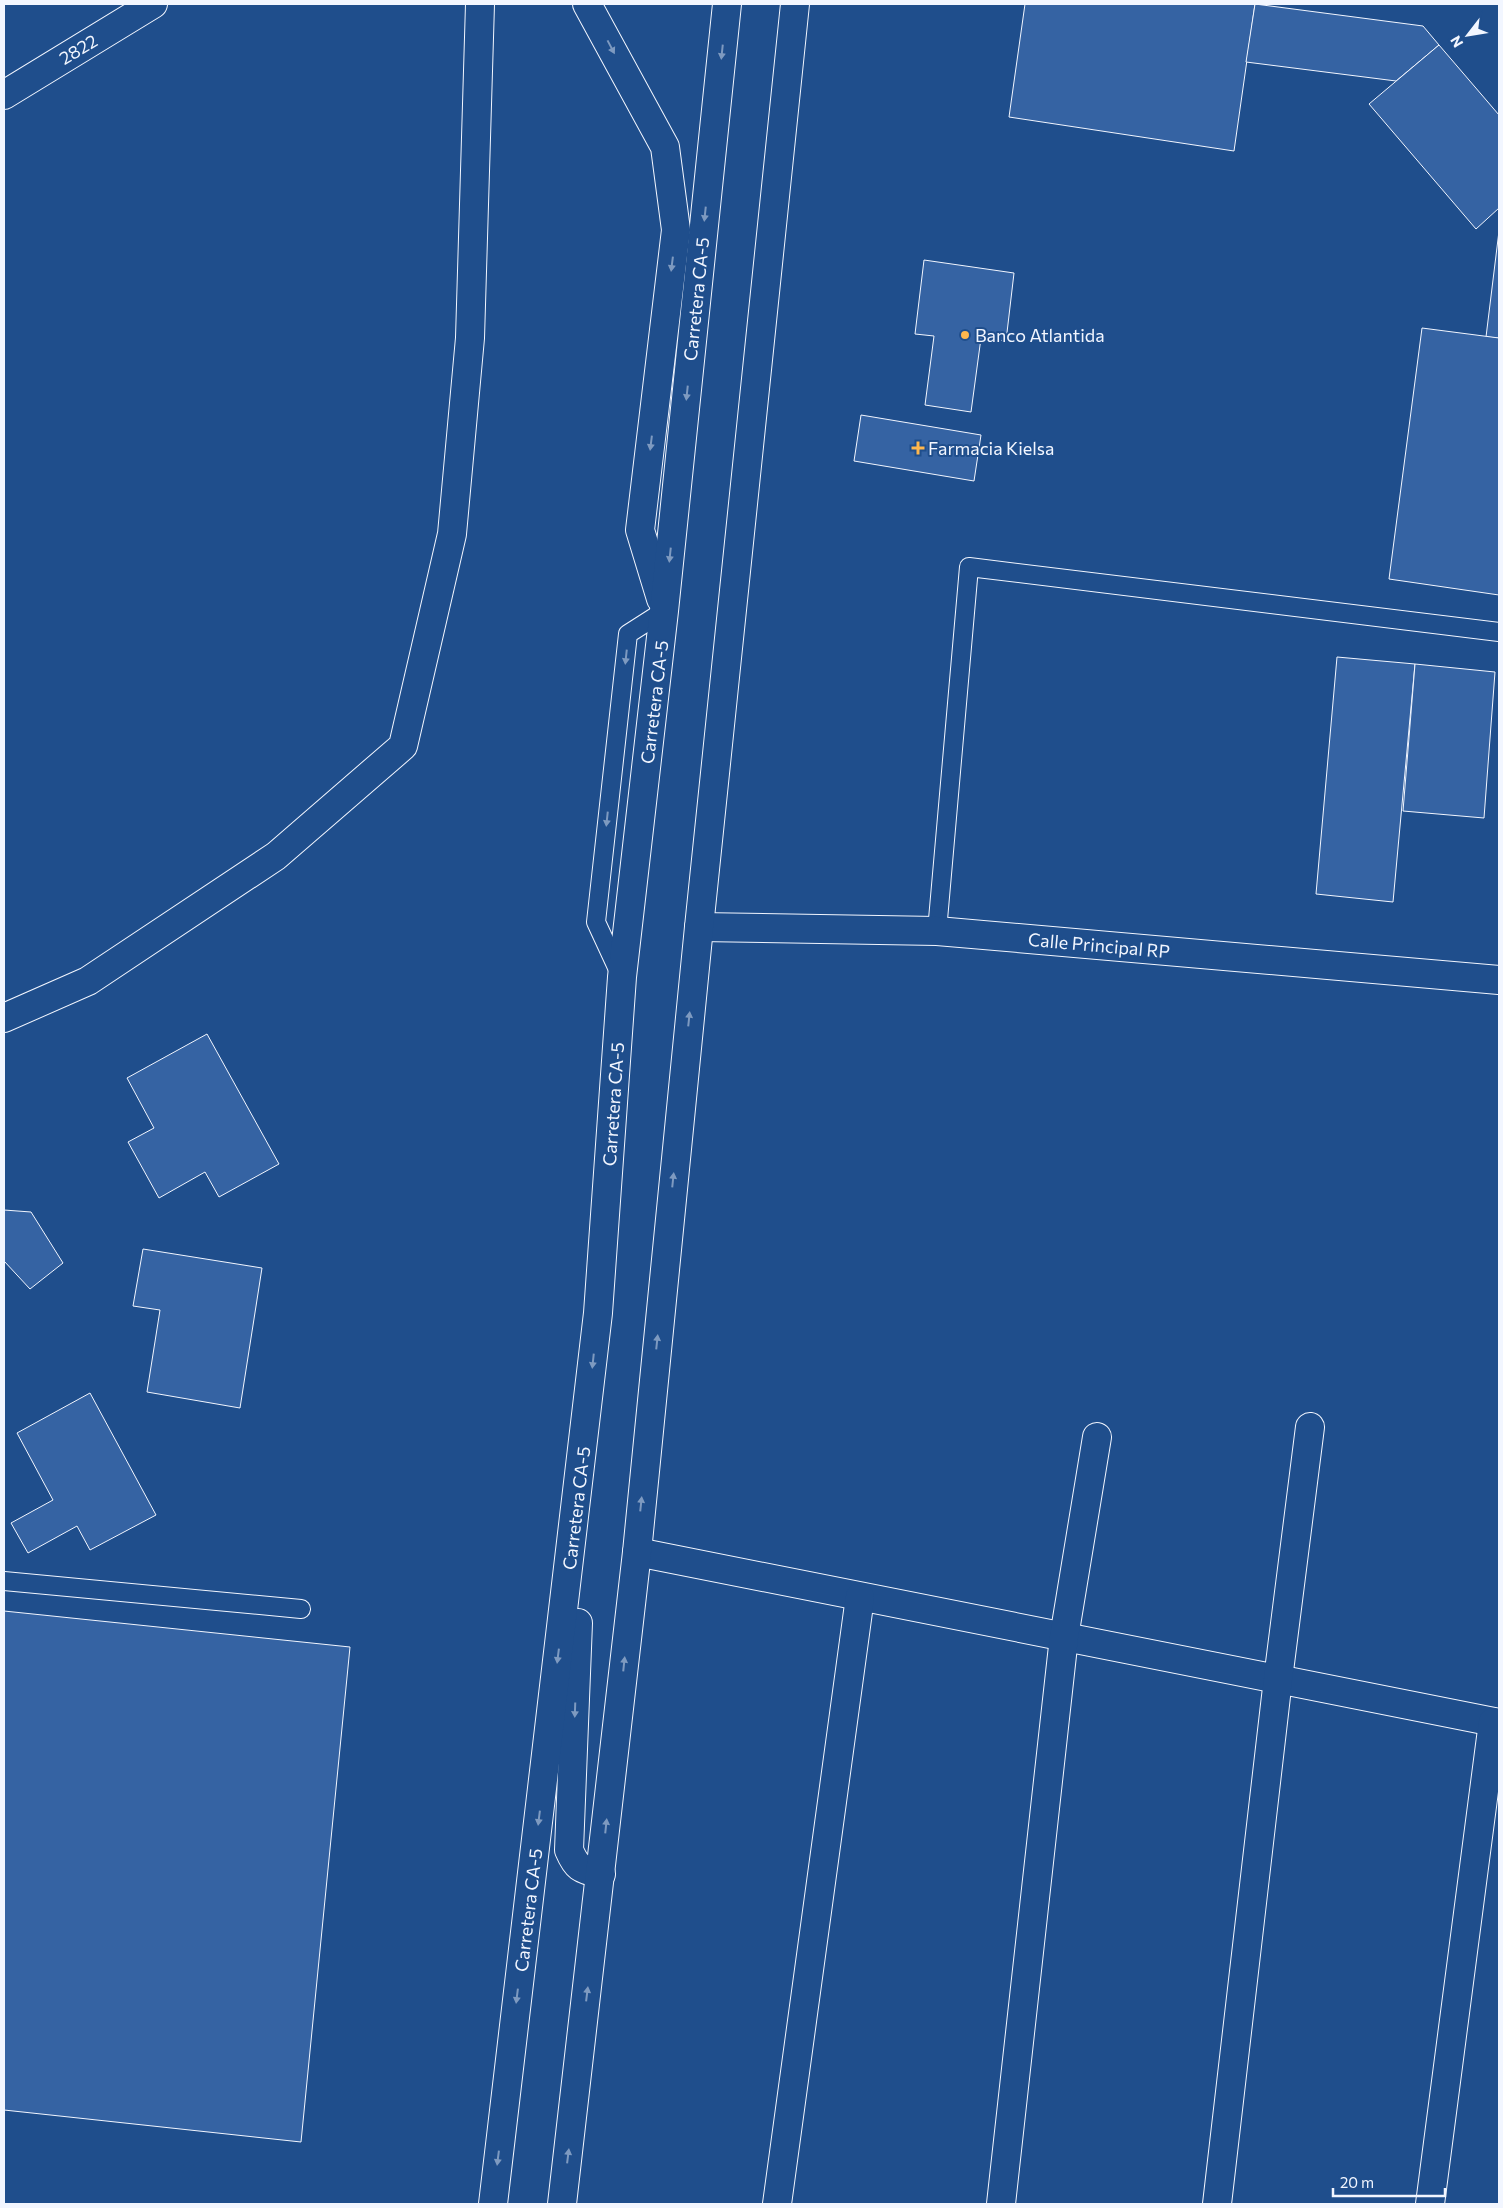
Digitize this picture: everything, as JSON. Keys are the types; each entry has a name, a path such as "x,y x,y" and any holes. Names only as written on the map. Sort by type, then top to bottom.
{"main road":[{"name":"2822","path":"4,95 153,4"},
{"path":"4,1018 88,981 276,856 403,746 452,534 470,338 480,4"},
{"path":"587,4 665,147 676,230 640,530 664,611"},
{"name":"Carretera CA-5","path":"492,2204 598,1313 622,977 664,611 727,4"},
{"path":"562,2204 601,1874 636,1552 698,927 794,4"},
{"name":"Calle Principal RP","path":"698,927 937,931 1499,980"},
{"path":"586,1417 569,1850 581,1869 601,1874"},
{"path":"1217,2204 1278,1680 1310,1427"},
{"path":"1001,2204 1064,1637 1097,1437"},
{"path":"636,1552 1496,1723 1430,2204"},
{"path":"777,2204 860,1597"}],"lane":[{"path":"937,931 969,567 1499,632"},
{"path":"4,1581 301,1610"}],"building":[{"path":"1025,4 1255,4 1234,151 1009,117"},
{"path":"1255,4 1423,26 1439,45 1396,81 1246,62"},
{"path":"1439,45 1499,115 1499,208 1476,229 1369,104"},
{"path":"1499,231 1499,338 1486,337"},
{"name":"Banco Atlantida","path":"924,260 1014,273 1006,341 981,338 971,412 925,405 934,336 915,334"},
{"path":"1422,328 1499,338 1499,595 1389,579"},
{"name":"Farmacia Kielsa","path":"861,415 981,435 974,481 854,461"},
{"path":"1337,657 1415,664 1393,902 1316,894"},
{"path":"1415,664 1495,672 1484,818 1403,811"},
{"path":"207,1034 279,1164 219,1197 205,1172 159,1198 128,1142 154,1128 127,1078"},
{"path":"4,1210 31,1212 63,1263 30,1289 4,1261"},
{"path":"143,1249 262,1268 240,1408 147,1392 160,1310 133,1306"},
{"path":"90,1393 156,1515 90,1550 77,1526 28,1553 11,1523 53,1500 17,1433"},
{"path":"4,1611 350,1647 301,2142 4,2110"}],"place":[{"name":"Banco Atlantida","path":"965,335"},
{"name":"Farmacia Kielsa","path":"918,448"}]}
